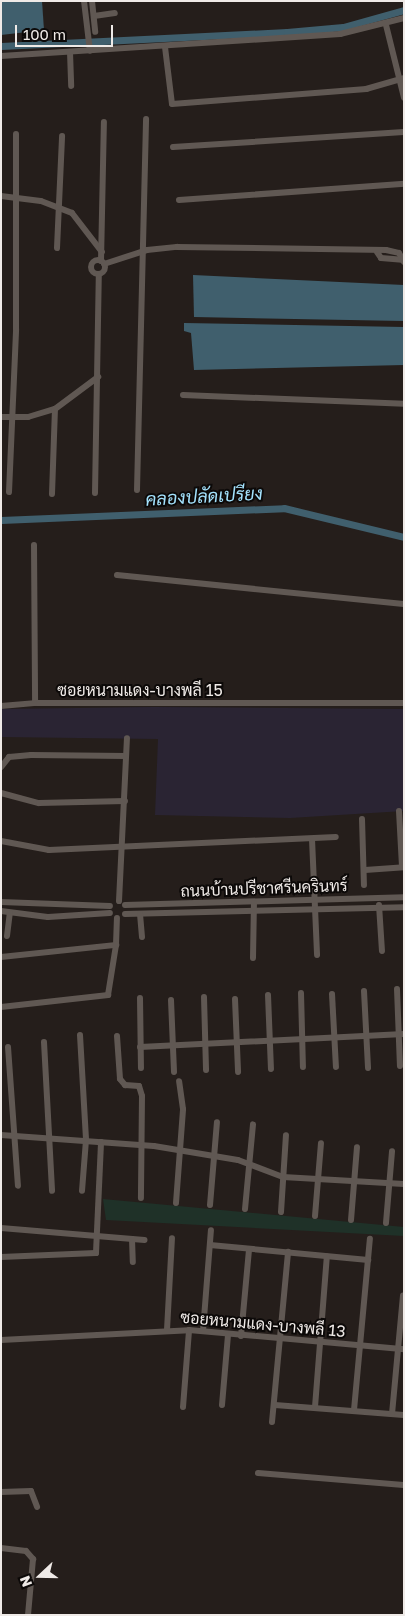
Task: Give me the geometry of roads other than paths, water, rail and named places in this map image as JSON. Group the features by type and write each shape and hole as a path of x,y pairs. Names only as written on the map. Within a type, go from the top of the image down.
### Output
{"street":[{"path":"84,1 90,51"},
{"path":"92,1 95,32"},
{"path":"94,16 115,13"},
{"path":"1,56 165,47 340,34 404,18"},
{"path":"386,24 404,98"},
{"path":"165,47 169,104 366,89 401,80"},
{"path":"70,52 71,86"},
{"path":"137,490 147,250 146,118"},
{"path":"95,493 99,274 103,259 104,122"},
{"path":"173,147 404,132"},
{"path":"9,492 17,197 16,134"},
{"path":"57,248 62,136"},
{"path":"179,200 404,184"},
{"path":"1,196 17,197 59,206 84,224 103,259"},
{"path":"99,274 91,265 103,259 147,250 177,247 377,252 381,258 403,261"},
{"path":"1,417 12,418 55,409 98,377"},
{"path":"184,395 404,404"},
{"path":"52,494 55,409"},
{"name":"ซอยหนามแดง-บางพลี 15","path":"34,545 34,703 404,703"},
{"path":"117,575 404,604"},
{"path":"1,706 34,703"},
{"path":"126,914 122,903 122,849 127,738"},
{"path":"1,767 9,757 32,755 126,756"},
{"path":"1,793 39,803 125,801"},
{"path":"365,870 403,867 399,811"},
{"path":"362,819 364,886"},
{"path":"1,841 49,850 122,849 336,837"},
{"path":"312,839 317,910 317,955"},
{"name":"ถนนบ้านปรีชาศรีนครินทร์","path":"110,906 122,903 254,903 404,897"},
{"path":"379,898 382,951"},
{"path":"1,902 110,906 110,914"},
{"path":"254,903 254,958"},
{"name":"ถนนบ้านปรีชาศรีนครินทร์","path":"117,918 126,914 404,907"},
{"path":"1,911 48,917 110,914 117,918 116,945 108,995 1,1007"},
{"path":"7,936 10,913"},
{"path":"140,914 142,937"},
{"path":"1,956 116,945"},
{"path":"397,989 401,1034 400,1066"},
{"path":"364,991 368,1068"},
{"path":"301,993 303,1068"},
{"path":"332,994 336,1067"},
{"path":"268,995 271,1069"},
{"path":"204,997 206,1070"},
{"path":"140,998 141,1068"},
{"path":"235,999 238,1072"},
{"path":"171,1000 174,1072"},
{"path":"140,1047 238,1044 302,1037 401,1034"},
{"path":"80,1035 86,1140 82,1191"},
{"path":"117,1036 120,1080 141,1090 144,1146 141,1198"},
{"path":"44,1042 52,1191"},
{"path":"8,1047 18,1186"},
{"path":"176,1203 183,1104 179,1082"},
{"path":"210,1205 217,1122"},
{"path":"245,1209 253,1124"},
{"path":"281,1212 286,1135"},
{"path":"1,1136 86,1140 144,1146 249,1164 283,1176 319,1181 404,1184"},
{"path":"1,1257 96,1253 101,1142"},
{"path":"315,1216 321,1143"},
{"path":"351,1220 357,1147"},
{"path":"386,1223 392,1151"},
{"path":"1,1228 145,1240"},
{"path":"203,1331 211,1230"},
{"path":"167,1330 172,1238"},
{"path":"132,1239 133,1262"},
{"path":"354,1410 370,1239"},
{"path":"210,1245 368,1260"},
{"path":"241,1336 249,1249"},
{"path":"272,1422 282,1339 288,1252"},
{"path":"315,1407 327,1256"},
{"path":"392,1414 401,1348 403,1296"},
{"path":"183,1407 189,1330"},
{"name":"ซอยหนามแดง-บางพลี 13","path":"1,1340 189,1330 241,1336 401,1348"},
{"path":"222,1405 228,1334"},
{"path":"275,1405 404,1415"},
{"path":"258,1473 404,1485"},
{"path":"1,1492 31,1491 37,1507"},
{"path":"1,1548 26,1551 33,1559 28,1615"}],"water":[{"path":"1,1 42,1 44,30 1,35"},
{"path":"193,275 404,285 404,321 194,317"},
{"path":"184,323 404,327 404,365 194,370 191,333 184,331"}],"waterway":[{"path":"1,46 287,32 343,27 404,10"},
{"name":"คลองปลัดเปรียง","path":"1,520 284,508 404,537"}]}
